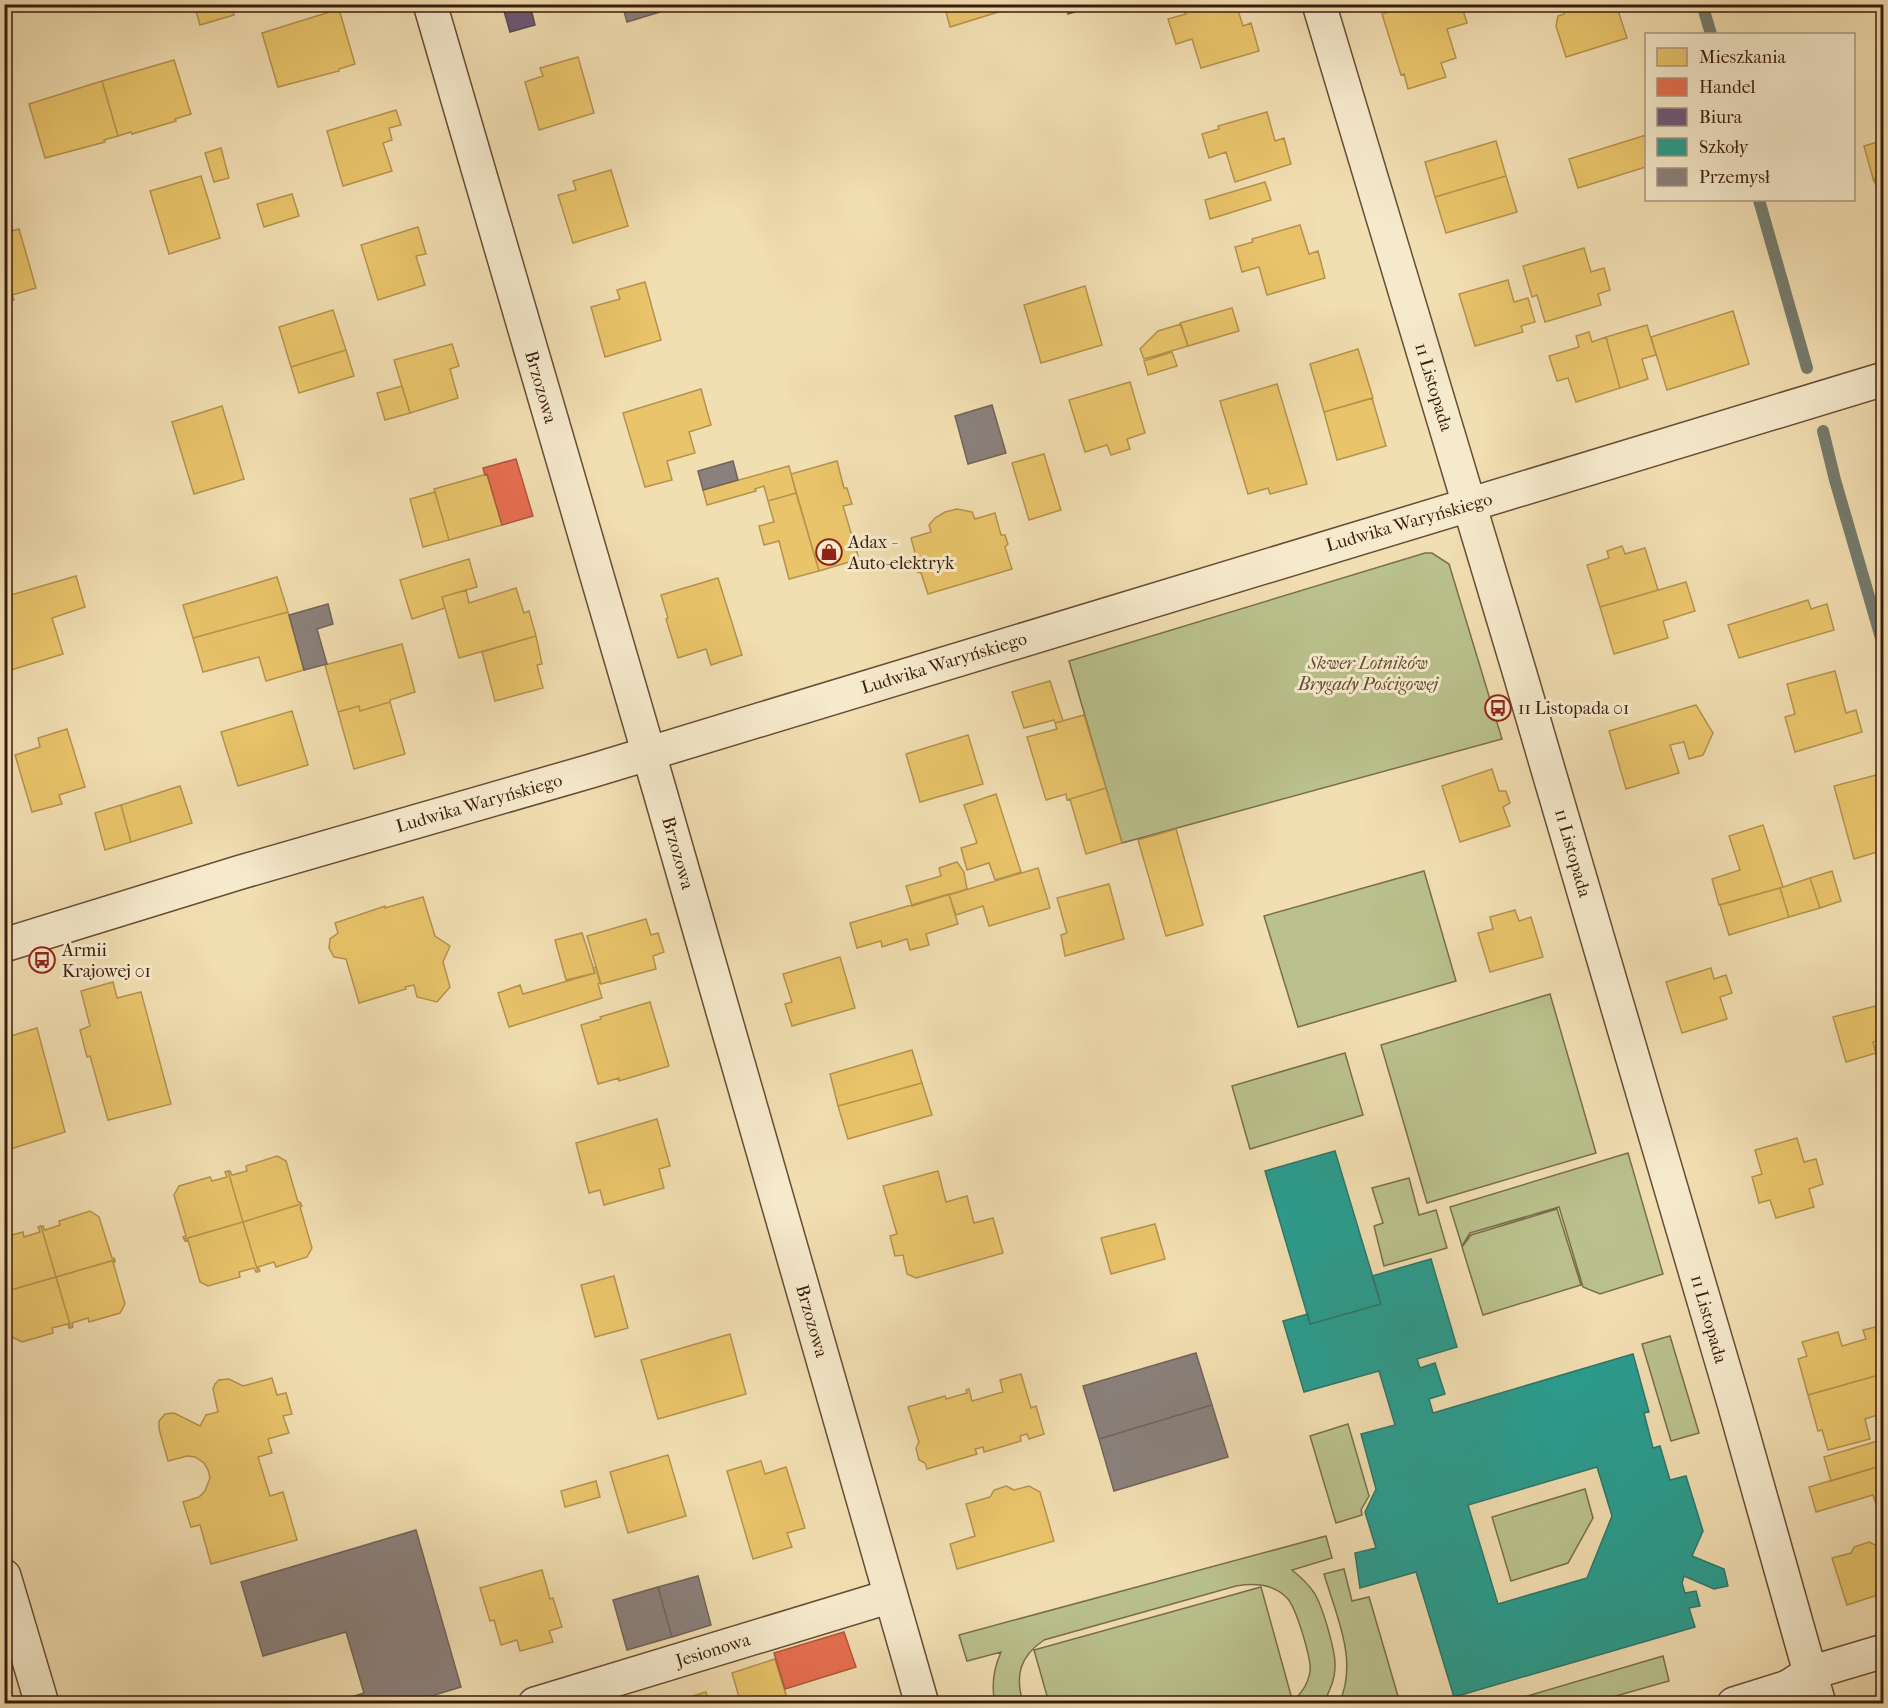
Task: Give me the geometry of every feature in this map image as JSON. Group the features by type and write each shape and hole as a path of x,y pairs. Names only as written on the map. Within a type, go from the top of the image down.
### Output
{"street":[{"name":"Brzozowa","path":"430,4 649,753 922,1704"},
{"name":"11 Listopada","path":"1319,4 1470,505 1734,1403 1815,1688"},
{"name":"Ludwika Waryńskiego","path":"4,945 649,753 1884,379"},
{"path":"4,1576 42,1704"},
{"name":"Jesionowa","path":"535,1704 891,1596"},
{"path":"1734,1704 1788,1687 1815,1688 1884,1651"}],"green space":[{"name":"Skwer Lotników Brygady Pościgowej","path":"1425,553 1432,553 1449,564 1502,739 1122,843 1069,661"},
{"path":"1424,871 1456,981 1298,1027 1264,916"},
{"path":"1550,994 1596,1153 1427,1203 1381,1045"},
{"path":"1345,1053 1363,1115 1250,1149 1232,1086"},
{"path":"1628,1153 1663,1274 1600,1294 1583,1287 1559,1207 1470,1233 1462,1246 1450,1207"},
{"path":"1409,1178 1419,1215 1436,1210 1447,1248 1384,1266 1374,1226 1383,1223 1372,1188"},
{"path":"1557,1209 1581,1285 1483,1315 1462,1247 1471,1235"},
{"path":"1670,1336 1699,1433 1671,1441 1642,1344"},
{"path":"1348,1424 1369,1496 1361,1510 1362,1515 1336,1523 1310,1436"},
{"path":"1585,1489 1593,1518 1568,1563 1511,1581 1492,1517"},
{"path":"1326,1536 1332,1558 1292,1570 1315,1594 1331,1641 1335,1672 1323,1703 1291,1703 1303,1689 1310,1672 1303,1634 1287,1598 1270,1587 1257,1585 1236,1586 1044,1640 1029,1653 1021,1668 1019,1684 1023,1703 995,1703 994,1677 1001,1652 967,1661 959,1635"},
{"path":"1344,1569 1352,1601 1369,1597 1400,1703 1339,1703 1345,1687 1346,1655 1344,1638 1324,1574"},
{"path":"1261,1587 1292,1699 1278,1704 1049,1703 1034,1650"},
{"path":"1663,1656 1669,1681 1591,1703 1504,1703"}],"building: Mieszkania":[{"path":"194,4 231,4 234,15 200,25"},
{"path":"944,4 1024,4 950,27"},
{"path":"1209,4 1236,4 1243,26 1251,23 1259,51 1201,68 1192,39 1176,44 1168,19"},
{"path":"1412,4 1461,4 1467,23 1447,29 1456,58 1441,63 1446,77 1408,89 1404,74 1401,75 1382,14"},
{"path":"1561,4 1616,4 1627,38 1566,57 1556,26 1558,16 1564,14"},
{"path":"339,9 355,64 339,69 339,71 278,87 262,33"},
{"path":"578,57 594,113 539,130 525,82 543,76 540,68"},
{"path":"174,60 191,114 175,119 176,121 118,136 102,81"},
{"path":"102,81 118,136 104,140 105,142 45,158 29,104"},
{"path":"396,110 401,125 389,128 392,140 383,143 392,171 343,186 327,131"},
{"path":"1267,112 1275,141 1284,138 1291,164 1235,182 1226,152 1209,158 1202,134 1219,129 1218,126"},
{"path":"1645,135 1645,167 1578,188 1569,159"},
{"path":"1884,140 1884,176 1874,179 1874,182 1864,146"},
{"path":"1496,141 1506,176 1435,197 1425,162"},
{"path":"221,148 229,178 214,182 205,153"},
{"path":"611,170 628,226 573,243 558,195 576,190 573,181"},
{"path":"201,176 220,238 169,254 150,191"},
{"path":"1506,176 1517,212 1446,233 1435,197"},
{"path":"1884,176 1884,210 1874,179"},
{"path":"1265,182 1271,200 1210,219 1205,200"},
{"path":"292,194 299,216 264,227 257,204"},
{"path":"1300,225 1309,254 1318,251 1325,278 1267,295 1259,267 1242,272 1235,247 1253,242 1252,239"},
{"path":"418,227 426,254 416,256 425,285 378,300 361,245"},
{"path":"19,229 36,288 12,295 14,300 4,303 4,233"},
{"path":"1584,248 1591,272 1604,268 1610,290 1598,294 1601,305 1545,322 1537,295 1532,297 1523,266"},
{"path":"1508,280 1514,302 1528,298 1535,322 1521,326 1523,332 1475,346 1459,294"},
{"path":"645,282 661,340 605,357 591,307 620,299 617,290"},
{"path":"1085,286 1102,345 1041,363 1024,305"},
{"path":"1232,308 1239,331 1188,346 1180,323"},
{"path":"333,310 346,350 291,367 279,327"},
{"path":"1733,311 1749,364 1667,390 1651,337"},
{"path":"1181,324 1188,346 1144,359 1140,349 1158,331"},
{"path":"1647,325 1656,355 1642,359 1648,379 1620,388 1606,337"},
{"path":"1589,332 1592,342 1606,337 1620,388 1576,402 1568,378 1557,381 1549,356 1579,347 1576,336"},
{"path":"452,344 459,366 450,369 458,398 410,413 394,360"},
{"path":"1358,349 1373,398 1324,412 1310,364"},
{"path":"346,350 354,376 299,393 291,367"},
{"path":"1172,352 1177,366 1148,375 1144,361"},
{"path":"1130,382 1145,433 1127,439 1130,449 1111,455 1107,445 1085,452 1069,400"},
{"path":"1277,384 1307,484 1270,494 1268,488 1248,494 1220,401"},
{"path":"402,386 410,413 385,420 377,393"},
{"path":"701,389 711,425 689,432 695,453 667,461 672,480 645,487 623,413"},
{"path":"1372,398 1386,446 1337,460 1324,412"},
{"path":"222,406 244,479 194,494 172,422"},
{"path":"1044,454 1061,510 1029,520 1012,463"},
{"path":"837,461 844,488 847,488 852,504 843,506 859,559 819,571 791,474"},
{"path":"789,466 796,493 768,501 764,486 755,489 756,491 707,505 703,490"},
{"path":"487,474 502,525 449,540 434,489"},
{"path":"435,492 449,540 423,547 410,499"},
{"path":"796,493 819,571 789,579 779,541 764,545 759,526 774,522 768,501"},
{"path":"957,509 972,512 975,519 995,513 1001,535 1005,535 1008,544 1005,547 1012,569 928,594 921,573 917,572 915,563 917,560 911,538 931,532 929,525 935,518"},
{"path":"1622,546 1625,554 1645,548 1658,590 1600,607 1587,565 1609,558 1607,551"},
{"path":"469,559 477,587 442,597 445,608 412,619 400,580"},
{"path":"76,576 85,607 52,618 63,654 11,670 4,649 4,597"},
{"path":"277,577 288,612 193,638 183,605"},
{"path":"718,578 742,655 711,665 706,649 678,658 661,595"},
{"path":"1686,582 1695,611 1663,621 1668,638 1614,654 1600,607"},
{"path":"516,588 524,613 529,611 536,636 459,658 442,597 466,590 469,603"},
{"path":"1808,600 1811,609 1827,604 1834,630 1739,658 1728,625"},
{"path":"288,612 304,670 266,681 259,657 203,672 193,638"},
{"path":"536,636 542,664 537,665 543,688 495,701 482,652"},
{"path":"402,644 415,692 360,711 359,706 338,712 325,665"},
{"path":"1835,671 1846,713 1856,710 1862,732 1795,752 1785,717 1795,714 1787,684"},
{"path":"1050,681 1063,721 1055,723 1054,720 1024,728 1012,692"},
{"path":"390,702 405,754 354,769 338,712 359,706 360,711"},
{"path":"1696,705 1713,733 1703,755 1689,759 1684,742 1670,745 1679,773 1626,789 1609,731"},
{"path":"292,711 308,765 238,786 221,732"},
{"path":"1084,715 1106,788 1067,800 1066,794 1046,800 1027,737 1057,729 1055,723"},
{"path":"67,729 85,787 59,795 62,804 32,812 15,755 40,747 38,738"},
{"path":"968,735 983,784 920,802 906,754"},
{"path":"1492,769 1499,791 1506,791 1510,803 1503,807 1510,826 1460,842 1442,786"},
{"path":"1884,773 1884,850 1854,859 1834,786"},
{"path":"180,786 192,823 131,842 121,805"},
{"path":"1106,788 1122,843 1086,854 1070,799"},
{"path":"996,794 1021,872 995,880 989,863 967,870 961,848 977,843 964,805"},
{"path":"121,805 131,842 105,850 95,813"},
{"path":"1763,825 1783,887 1719,905 1712,879 1740,870 1729,836"},
{"path":"1176,829 1203,925 1166,936 1138,840"},
{"path":"957,862 964,872 967,889 912,906 906,886 941,876 939,868"},
{"path":"1038,868 1050,908 989,926 983,906 956,915 949,895"},
{"path":"1832,871 1841,901 1820,908 1810,878"},
{"path":"1810,878 1820,908 1789,917 1780,888"},
{"path":"1109,884 1124,939 1065,956 1061,935 1067,933 1057,898"},
{"path":"1780,888 1789,917 1729,935 1720,905"},
{"path":"949,894 958,924 926,934 929,945 910,950 907,939 882,947 881,941 857,948 850,923"},
{"path":"423,897 435,936 450,946 443,962 450,987 437,1002 417,997 414,985 359,1003 346,959 334,957 329,948 330,939 338,933 335,923 385,906 385,908"},
{"path":"1515,910 1519,921 1531,917 1543,957 1490,972 1478,933 1493,929 1490,917"},
{"path":"646,919 651,935 658,933 664,952 653,956 656,969 601,984 587,936"},
{"path":"582,933 595,973 566,980 555,940"},
{"path":"840,957 855,1008 792,1026 785,1004 792,1002 783,974"},
{"path":"596,967 602,998 509,1027 498,993 520,985 523,994 595,973 593,968"},
{"path":"1711,968 1714,979 1726,975 1732,993 1720,997 1727,1019 1682,1033 1666,982"},
{"path":"113,982 117,998 141,992 171,1104 108,1120 90,1056 87,1057 80,1030 90,1026 81,991"},
{"path":"650,1002 669,1066 619,1081 619,1078 598,1084 581,1025"},
{"path":"1883,1004 1884,1039 1873,1042 1876,1053 1846,1062 1833,1017"},
{"path":"37,1028 65,1132 7,1150 4,1143 4,1120 7,1119 4,1112 4,1038"},
{"path":"912,1050 922,1083 838,1106 830,1074"},
{"path":"922,1083 932,1115 848,1139 838,1106"},
{"path":"657,1119 670,1166 659,1169 664,1188 604,1205 600,1190 589,1193 576,1143"},
{"path":"1797,1138 1804,1162 1816,1159 1823,1184 1809,1189 1814,1207 1776,1218 1770,1200 1759,1203 1752,1177 1762,1174 1755,1150"},
{"path":"277,1156 286,1161 298,1202 301,1204 243,1222 228,1171 232,1175 247,1171 246,1166"},
{"path":"228,1171 243,1222 184,1239 183,1237 186,1236 174,1195 179,1186 210,1177 212,1181 227,1177 225,1172"},
{"path":"938,1171 946,1202 967,1196 974,1223 993,1218 1003,1253 916,1278 907,1274 903,1255 895,1256 890,1236 897,1234 883,1186"},
{"path":"301,1204 312,1248 307,1257 276,1267 274,1262 258,1267 260,1271 258,1272 243,1222"},
{"path":"90,1211 99,1217 114,1260 56,1277 41,1226 45,1230 60,1225 59,1221"},
{"path":"243,1222 258,1272 254,1268 239,1272 240,1277 208,1286 200,1282 188,1240 184,1239"},
{"path":"1155,1224 1165,1259 1111,1274 1101,1238"},
{"path":"41,1226 56,1277 4,1292 4,1237 23,1232 24,1237 40,1232 38,1227"},
{"path":"115,1260 113,1262 125,1304 120,1313 89,1322 88,1318 72,1323 71,1328 56,1277"},
{"path":"614,1276 628,1328 595,1337 581,1285"},
{"path":"56,1277 71,1328 68,1324 52,1328 53,1333 22,1342 12,1337 4,1311 4,1292"},
{"path":"1884,1325 1884,1362 1876,1364 1879,1375 1808,1395 1798,1359 1807,1356 1802,1342 1838,1332 1842,1346 1866,1339 1863,1330"},
{"path":"730,1334 746,1394 658,1419 641,1360"},
{"path":"1021,1374 1031,1408 1036,1406 1044,1434 1029,1439 1027,1434 1020,1436 1021,1441 984,1452 983,1447 975,1449 977,1454 927,1469 925,1463 919,1460 916,1448 919,1442 908,1407 945,1396 946,1399 967,1393 966,1390 969,1389 972,1401 1003,1392 1000,1380"},
{"path":"1879,1375 1884,1390 1884,1413 1865,1419 1870,1439 1828,1450 1822,1430 1818,1431 1808,1395"},
{"path":"272,1378 277,1395 286,1393 292,1414 283,1416 289,1433 268,1439 272,1453 258,1457 270,1496 283,1492 297,1540 211,1564 200,1525 191,1527 183,1502 199,1497 205,1491 210,1478 208,1470 204,1463 195,1457 187,1456 168,1461 159,1421 165,1414 174,1413 200,1426 206,1415 218,1412 213,1389 219,1380 229,1379 243,1386"},
{"path":"1884,1439 1884,1465 1831,1481 1824,1457"},
{"path":"668,1455 686,1516 628,1533 610,1472"},
{"path":"761,1461 765,1474 786,1467 805,1528 787,1533 792,1547 753,1559 727,1471"},
{"path":"1884,1465 1884,1508 1878,1510 1873,1495 1816,1512 1809,1487"},
{"path":"596,1481 600,1497 565,1507 561,1491"},
{"path":"1006,1486 1014,1490 1029,1486 1040,1492 1054,1541 957,1569 950,1544 975,1536 966,1504 990,1497 994,1490"},
{"path":"1869,1542 1875,1545 1884,1543 1884,1593 1847,1605 1832,1558 1851,1553 1854,1547"},
{"path":"542,1570 550,1599 553,1598 562,1627 549,1631 553,1642 520,1651 517,1640 501,1645 494,1620 490,1621 480,1588"},
{"path":"775,1659 787,1698 776,1701 777,1704 741,1704 732,1673"},
{"path":"706,1692 709,1704 667,1704"}],"building: Handel":[{"path":"516,459 533,516 502,525 487,474 485,475 483,468"},
{"path":"844,1632 856,1667 785,1689 774,1653"}],"building: Biura":[{"path":"502,4 546,4 531,9 535,25 510,32"}],"building: Szkoły":[{"path":"1335,1151 1381,1304 1310,1324 1265,1171"},
{"path":"1431,1259 1457,1347 1417,1359 1420,1368 1435,1363 1445,1394 1429,1399 1433,1413 1633,1354 1649,1412 1644,1413 1653,1448 1660,1446 1670,1480 1686,1476 1703,1531 1692,1556 1724,1569 1728,1586 1714,1589 1684,1576 1682,1583 1685,1593 1696,1591 1700,1606 1689,1608 1695,1627 1454,1697 1416,1572 1360,1588 1355,1553 1376,1548 1365,1512 1376,1489 1361,1434 1395,1425 1379,1371 1304,1392 1283,1321 1308,1314 1310,1324 1381,1304 1372,1276","holes":["1597,1467 1612,1516 1587,1578 1498,1604 1468,1505"]}],"building: Przemysł":[{"path":"622,4 686,4 627,22"},
{"path":"1065,4 1100,4 1068,14"},
{"path":"992,405 1006,453 968,464 955,416"},
{"path":"733,461 738,480 703,490 698,471"},
{"path":"328,604 333,624 317,629 327,664 304,670 289,615"},
{"path":"1196,1353 1212,1405 1099,1439 1083,1386"},
{"path":"1212,1405 1228,1457 1114,1491 1099,1439"},
{"path":"416,1530 461,1687 405,1704 338,1704 338,1701 364,1693 346,1632 263,1656 241,1582"},
{"path":"698,1576 711,1625 672,1637 658,1587"},
{"path":"658,1587 672,1637 627,1650 613,1600"}],"waterway":[{"path":"1702,4 1711,33"},
{"path":"1759,201 1807,368"},
{"path":"1823,431 1884,648"}],"place":[{"name":"Adax - Auto-elektryk","path":"829,552"},
{"name":"11 Listopada 01","path":"1498,708"},
{"name":"Armii Krajowej 01","path":"42,960"}]}
